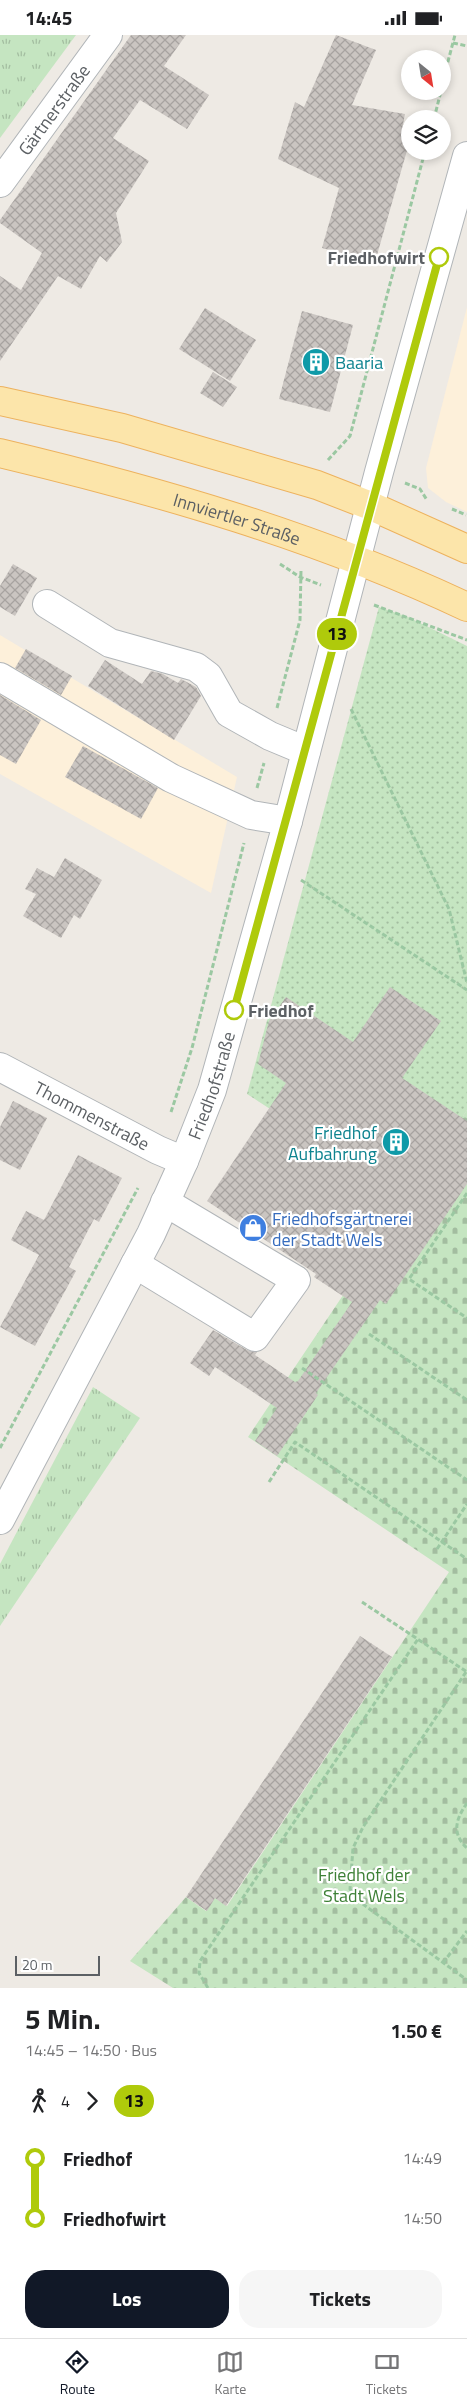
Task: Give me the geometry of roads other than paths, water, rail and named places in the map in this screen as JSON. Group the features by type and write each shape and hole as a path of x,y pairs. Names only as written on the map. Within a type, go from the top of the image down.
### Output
{"main road":[{"path":"0,401 122,428 317,485 371,506 467,549"},
{"name":"Innviertler Straße","path":"0,453 108,479 307,540 421,585 467,607"}],"street":[{"name":"Gärtnerstraße","path":"0,183 108,35"},
{"name":"Friedhofstraße","path":"0,1520 166,1202 212,1090 288,821 355,560 467,156"},
{"path":"47,604 110,643 196,667 208,675 228,713 270,736 306,751"},
{"path":"0,677 171,778 251,815 288,821"},
{"name":"Thommenstraße","path":"0,1067 158,1150 184,1161"},
{"path":"135,1264 254,1337 296,1280 166,1202"}],"place":[{"name":"Friedhofwirt","path":"439,257"},
{"name":"Baaria","path":"316,362"},
{"name":"Friedhof","path":"234,1010"},
{"name":"Friedhof Aufbahrung","path":"396,1142"},
{"name":"Friedhofsgärtnerei der Stadt Wels","path":"253,1228"}],"park label":[{"name":"Friedhof der Stadt Wels","path":"364,1884"}]}
